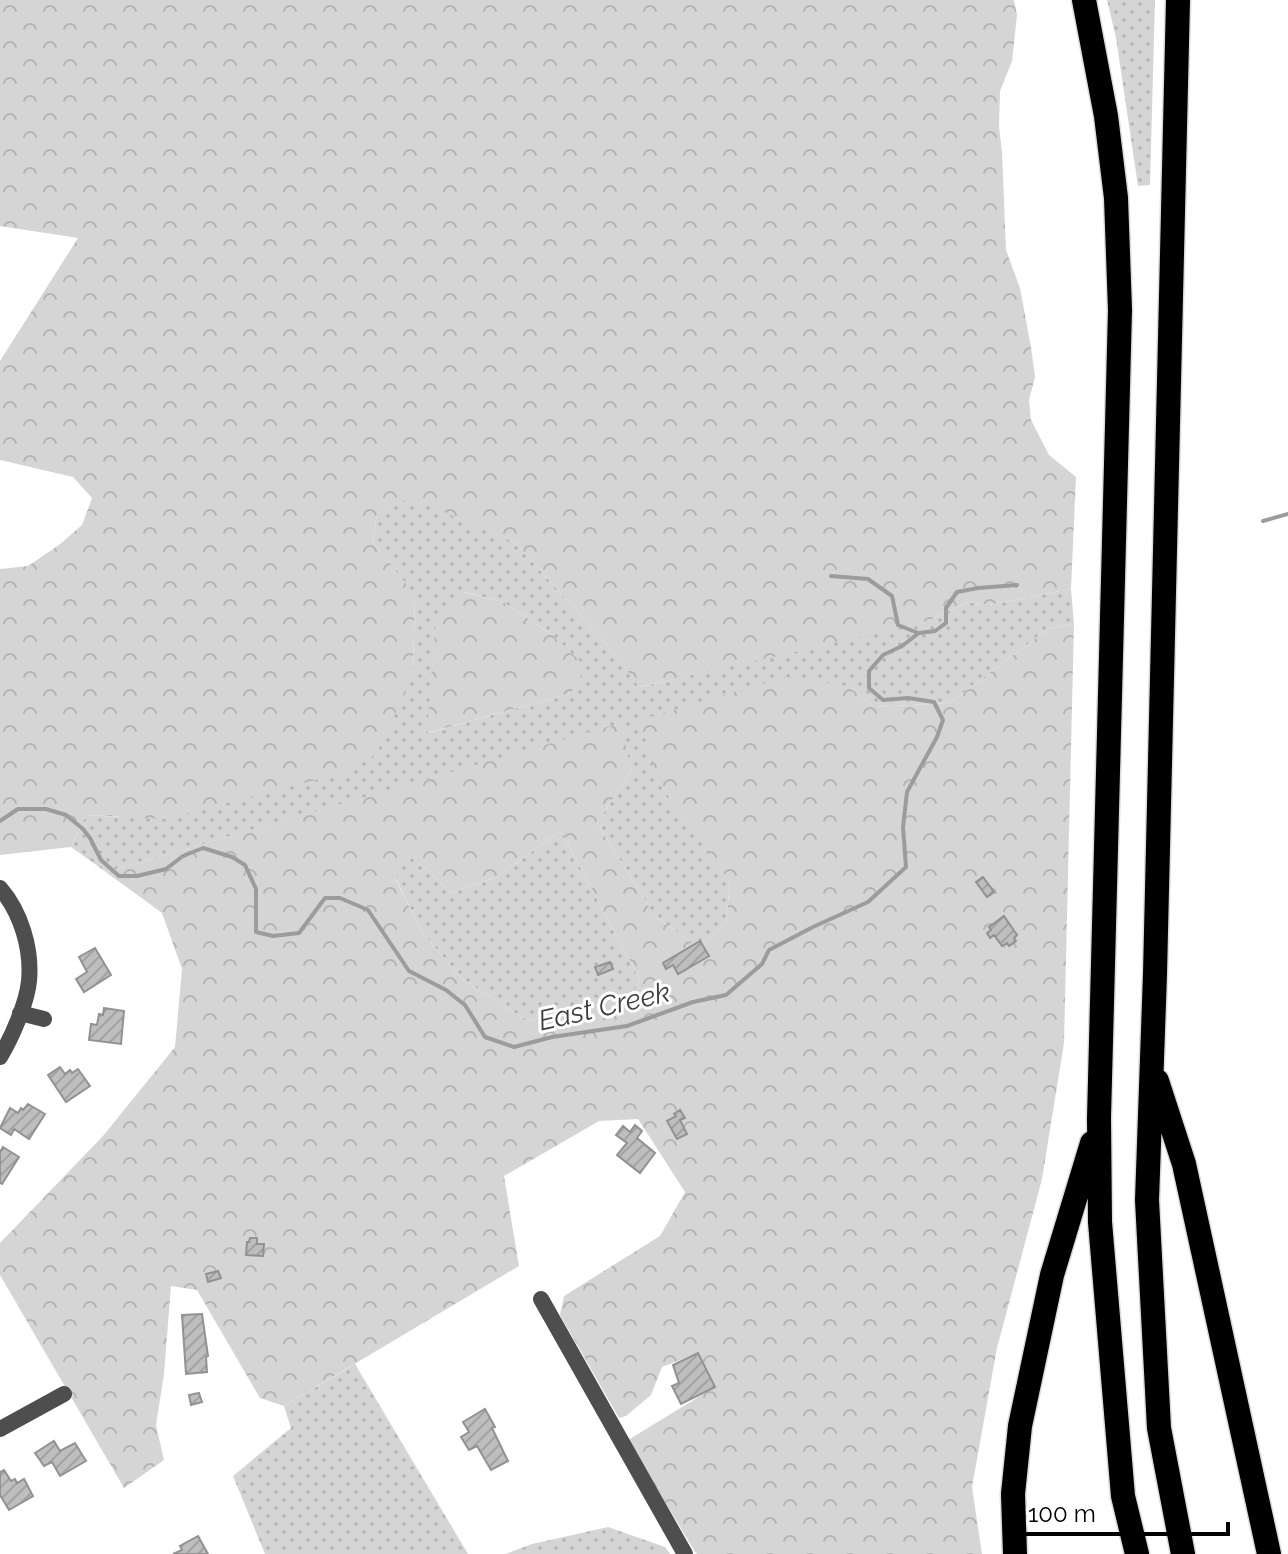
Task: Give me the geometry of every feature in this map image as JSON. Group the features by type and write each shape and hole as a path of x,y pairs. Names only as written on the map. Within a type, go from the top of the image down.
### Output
{"highway":[{"path":"1084,0 1106,116 1116,198 1120,310 1099,1118 1100,1222 1121,1481 1137,1554"},
{"path":"1178,0 1147,1200 1159,1428 1183,1554"},
{"path":"1152,1063 1184,1164 1269,1554"},
{"path":"1015,1554 1013,1494 1020,1426 1052,1275 1099,1118"}],"street":[{"path":"0,888 20,920 28,950 29,983 12,1037 0,1057"},
{"path":"20,1013 44,1019"},
{"path":"541,1299 685,1554"},
{"path":"0,1429 64,1394"}],"green space":[{"path":"0,0 1014,0 1017,15 1012,61 1000,91 1006,250 1020,288 1031,347 1035,377 1029,400 1031,420 1049,455 1076,477 1071,589 988,605 968,602 932,619 875,634 639,687 615,654 516,543 411,498 377,513 373,542 415,595 413,676 377,753 351,771 165,819 86,815 71,847 0,855 0,569 28,566 59,545 82,525 92,498 73,477 0,460 0,361 78,238 0,226"},
{"path":"1107,0 1155,0 1150,185 1138,186 1116,38"},
{"path":"411,497 516,543 615,654 640,687 932,619 968,602 988,605 1071,589 1074,623 1048,629 949,703 874,707 848,686 657,780 730,881 726,923 700,949 654,915 597,823 631,771 620,724 106,872 71,847 86,815 118,817 413,676 415,596 373,542 377,513","holes":["463,592 503,602 554,636 571,693 428,733 435,629"]},
{"path":"462,592 503,602 554,636 586,667 571,693 427,733 435,628"},
{"path":"1074,623 1064,1043 1042,1179 997,1348 972,1487 982,1554 695,1552 628,1440 710,1390 693,1355 662,1367 651,1395 626,1416 619,1418 560,1315 564,1296 660,1236 685,1192 638,1119 599,1121 504,1176 519,1266 284,1406 260,1398 197,1290 171,1286 164,1374 156,1425 164,1460 124,1488 0,1275 0,1243 103,1136 175,1047 182,969 162,913 106,872 621,723 631,771 597,823 654,915 700,949 726,923 730,882 657,780 640,720 786,677 848,686 874,707 949,703 1048,629","holes":["561,831 640,980 632,995 565,1015 527,1021 461,978 422,932 396,880 405,853 451,893 496,877"]},
{"path":"561,831 640,980 632,995 565,1015 527,1021 461,978 422,932 396,879 404,852 451,893 496,877"},
{"path":"355,1364 468,1554 265,1554 233,1476 291,1428 284,1406"},
{"path":"608,1527 665,1547 670,1554 505,1554 532,1544"}],"building":[{"path":"983,877 994,892 987,897 976,882"},
{"path":"1004,916 1017,935 1014,938 1016,941 1009,946 1007,943 1002,946 994,935 990,938 987,933 991,930 989,927"},
{"path":"700,941 709,956 678,974 673,965 666,969 663,963"},
{"path":"95,948 111,975 84,992 76,979 87,972 79,957"},
{"path":"610,962 613,969 598,975 595,967"},
{"path":"104,1008 124,1011 121,1044 89,1040 91,1024 97,1025"},
{"path":"60,1067 65,1074 78,1069 90,1086 66,1102 48,1075"},
{"path":"28,1104 45,1114 29,1139 14,1129 11,1135 0,1128 10,1108 18,1113"},
{"path":"680,1110 685,1118 680,1120 687,1134 677,1139 667,1121"},
{"path":"635,1125 642,1131 637,1138 655,1153 640,1173 617,1155 627,1143 616,1135 623,1126 630,1132"},
{"path":"3,1147 19,1157 2,1184 0,1152"},
{"path":"250,1238 257,1238 257,1244 264,1244 263,1256 246,1255"},
{"path":"218,1271 221,1278 208,1282 206,1274"},
{"path":"202,1314 207,1372 186,1374 182,1315"},
{"path":"698,1353 715,1387 681,1404 672,1386 679,1383 673,1365"},
{"path":"199,1393 202,1402 191,1405 189,1395"},
{"path":"485,1409 508,1461 491,1470 477,1446 469,1450 461,1437 469,1432 463,1422"},
{"path":"54,1441 60,1451 75,1443 86,1461 60,1476 52,1462 44,1466 35,1453"},
{"path":"4,1470 11,1481 15,1479 17,1483 24,1479 33,1496 9,1510 0,1495 0,1472"},
{"path":"198,1536 208,1554 173,1554 182,1550 180,1546"}],"waterway":[{"name":"East Creek","path":"1263,521 1288,514"},
{"path":"831,576 868,579 892,596 898,625 918,633"},
{"name":"East Creek","path":"0,821 18,809 46,809 66,815 83,829 101,860 119,876 137,876 166,869 183,856 203,848 232,857 245,865 256,889 256,932 273,936 299,933 325,898 340,898 368,910 409,971 446,990 465,1005 485,1037 514,1047 552,1037 627,1026 693,1002 726,995 762,964 769,950 868,902 906,867 903,827 907,792 943,720 934,702 908,698 883,700 869,688 869,671 883,655 919,633 935,631 946,623 946,608 957,592 1017,585"}]}
